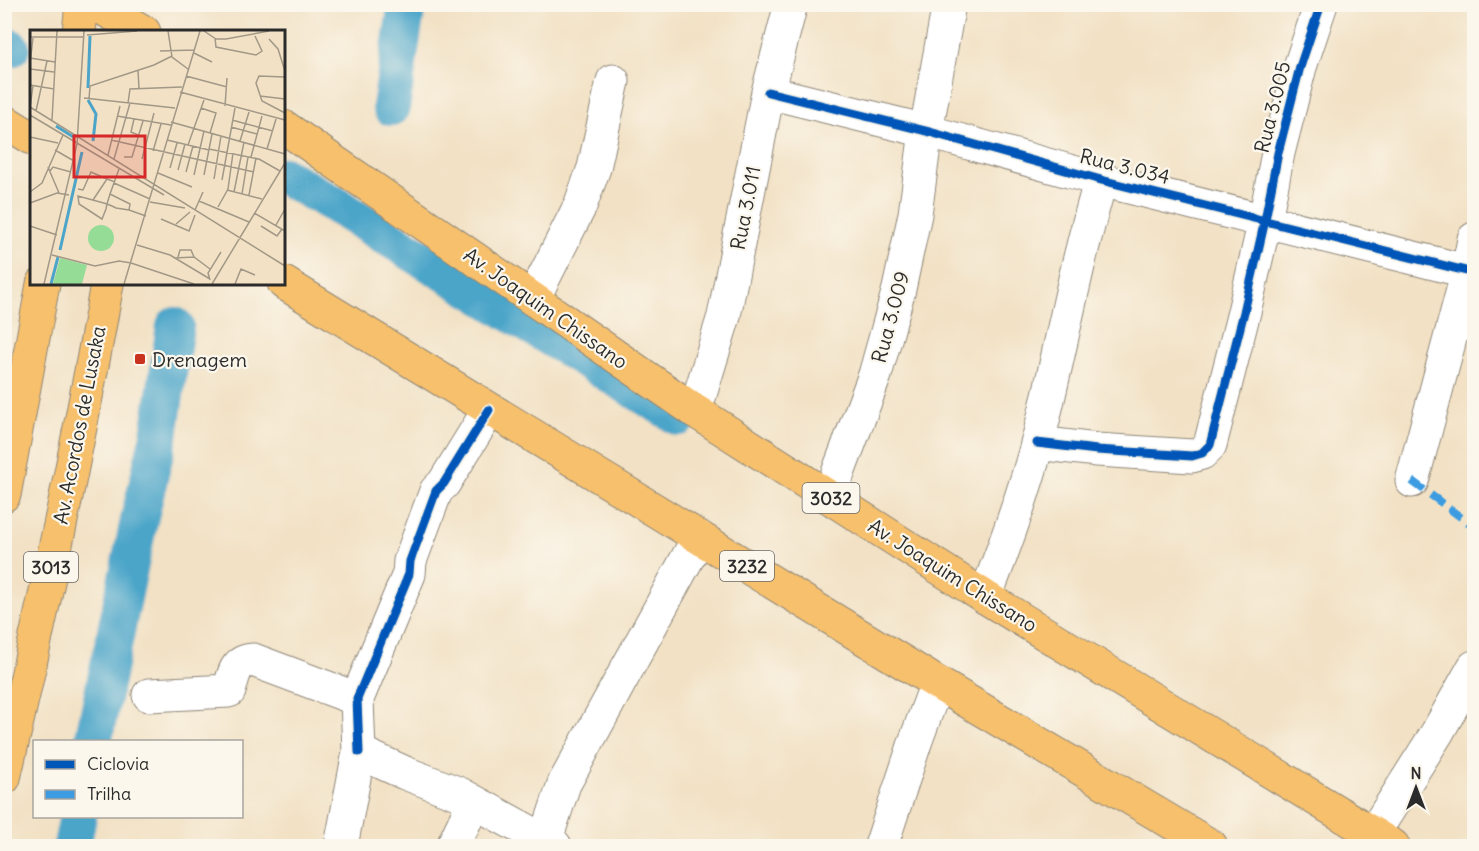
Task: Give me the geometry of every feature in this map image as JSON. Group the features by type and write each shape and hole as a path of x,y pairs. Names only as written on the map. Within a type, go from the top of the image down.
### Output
{"main road":[{"path":"79,30 82,4"},
{"path":"95,4 142,30"},
{"path":"146,30 150,4"},
{"path":"4,121 30,137"},
{"name":"Av. Joaquim Chissano","path":"285,128 695,411 985,597 1383,840"},
{"name":"3232","path":"285,284 489,410 1211,846"},
{"path":"4,495 43,285"},
{"name":"Av. Acordos de Lusaka","path":"4,778 37,637 107,285"}],"street":[{"name":"Rua 3.011","path":"695,411 724,316 768,92 791,4"},
{"name":"Rua 3.009","path":"829,497 875,375 899,289 915,214 926,131 949,4"},
{"name":"Rua 3.005","path":"1037,443 1097,450 1192,456 1202,453 1210,445 1265,220 1278,153 1300,67 1321,4"},
{"path":"533,299 580,206 594,168 613,81"},
{"name":"Rua 3.034","path":"768,92 926,131 1101,180 1471,272"},
{"path":"985,597 1008,536 1037,443 1088,224 1101,180"},
{"path":"1412,481 1471,272 1474,239"},
{"path":"341,846 359,752 357,699 409,574 410,561 436,491 444,483 489,410"},
{"path":"359,752 460,794 550,844 564,784 699,537"},
{"path":"149,695 229,691 237,667 244,660 253,660 357,699"},
{"path":"1383,840 1437,733 1474,668"},
{"path":"881,846 937,682"},
{"path":"453,846 474,801"}],"waterway":[{"path":"391,107 407,4"},
{"path":"4,44 11,48"},
{"path":"285,177 332,203 679,417"},
{"path":"93,740 159,436 175,326"},
{"path":"72,846 78,818"}],"marked path":[{"path":"1412,481 1474,527"}],"cycle path":[{"path":"1037,443 1097,450 1192,456 1202,453 1210,445 1244,312 1278,153 1300,67 1321,4"},
{"path":"768,92 926,131 1101,180 1474,273"},
{"path":"359,752 357,699 409,574 410,561 436,491 444,483 489,410"}],"place":[{"name":"Drenagem","path":"140,359"}]}
